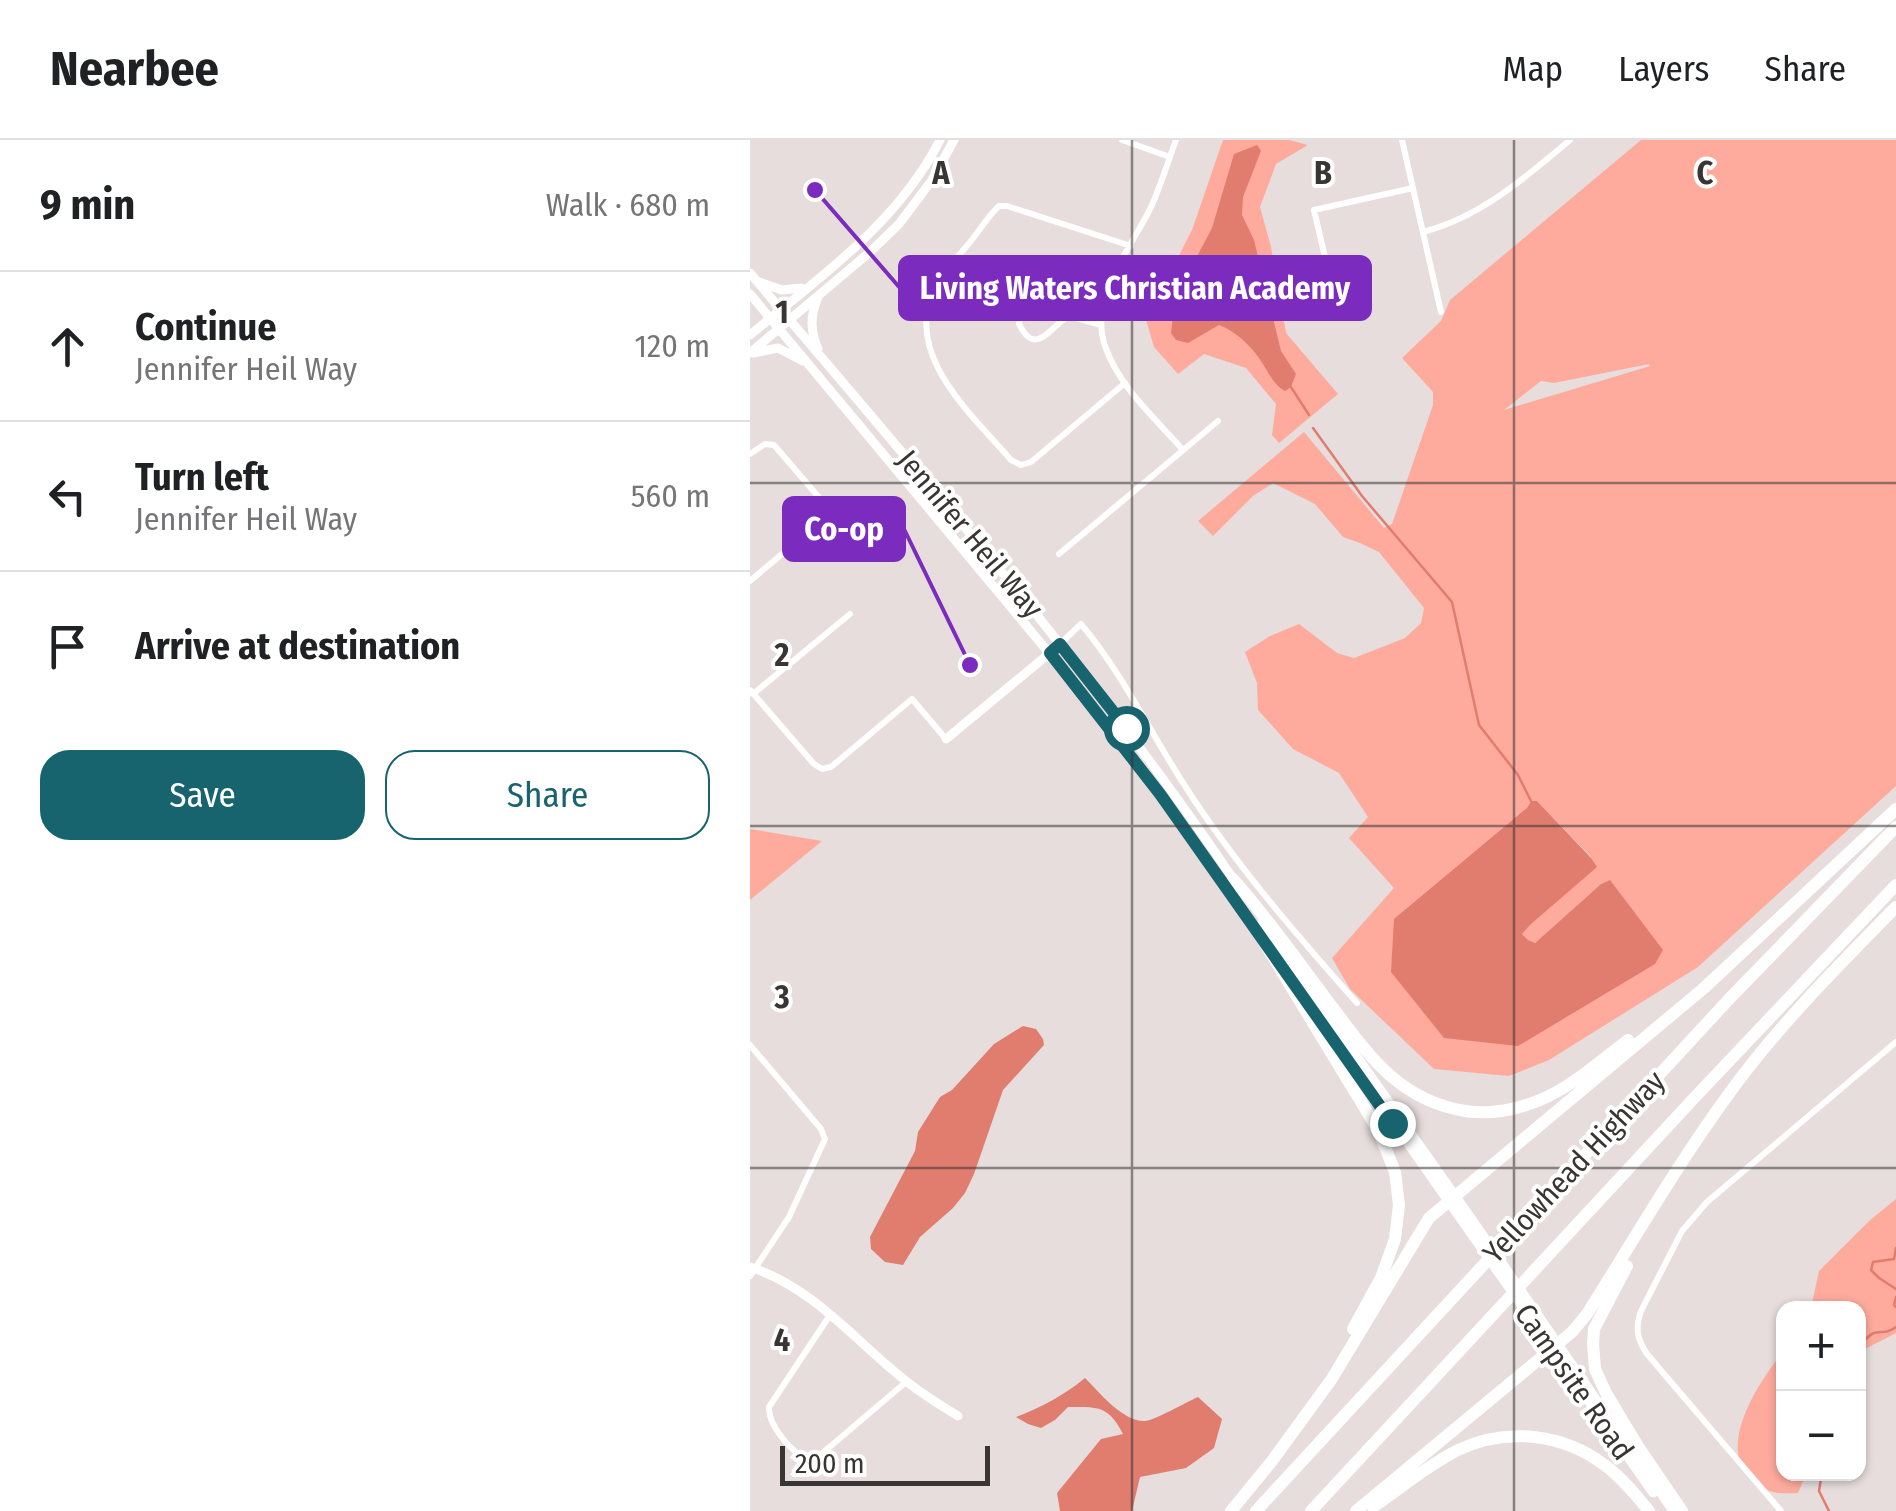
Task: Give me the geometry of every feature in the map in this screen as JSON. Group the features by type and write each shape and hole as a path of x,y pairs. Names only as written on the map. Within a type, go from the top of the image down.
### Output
{"highway":[{"path":"1232,1511 1302,1421 1429,1218 1753,944 1896,809"},
{"name":"Yellowhead Highway","path":"1256,1511 1731,997 1896,827"},
{"path":"1233,879 1376,1063 1410,1092 1450,1108 1502,1112 1543,1099 1681,1007"},
{"name":"Yellowhead Highway","path":"1311,1511 1896,885"},
{"path":"1356,1511 1555,1348 1587,1314 1720,1106 1821,984 1896,907"},
{"path":"1264,942 1378,1130 1395,1172 1399,1205 1395,1240 1380,1278 1302,1421"},
{"path":"1673,1178 1598,1320 1592,1344 1603,1386 1682,1511"},
{"path":"1367,1511 1458,1450 1510,1436 1546,1439 1578,1449 1607,1466 1649,1511"}],"main road":[{"path":"750,335 889,215 921,174 940,140"},
{"path":"750,353 899,224 932,180 954,140"},
{"path":"753,277 782,290 809,286"},
{"name":"Jennifer Heil Way","path":"753,277 1060,644 1146,756 1451,1198"},
{"name":"Jennifer Heil Way","path":"750,294 1050,653 1160,794 1451,1198 1476,1225 1530,1312"},
{"path":"820,294 811,321 820,356"},
{"path":"750,353 778,348 811,366"},
{"path":"946,739 1060,644"},
{"name":"Campsite Road","path":"1451,1198 1472,1237 1530,1312 1642,1480 1670,1511"},
{"path":"752,1270 782,1280 830,1315 906,1382 958,1416"}],"street":[{"path":"1122,140 1170,157"},
{"path":"1176,140 1153,202 1106,292 1101,325 1105,346 1125,383 1183,450"},
{"path":"1402,140 1441,312"},
{"path":"1423,232 1451,222 1512,188 1570,140"},
{"path":"1338,314 1314,210 1413,188"},
{"path":"1125,383 1031,462 1021,465 1011,460 942,377 930,352 926,328 937,283 999,206 1130,246"},
{"path":"1069,316 1057,322 1051,332 1035,339 1024,335 1019,324 1022,312 1032,306 1043,307 1101,325"},
{"path":"1059,554 1218,421"},
{"path":"750,454 764,444 778,448 823,502 826,513 750,580"},
{"path":"850,614 752,692 822,770 912,699 946,739"},
{"name":"Jennifer Heil Way","path":"1060,644 1081,624 1115,667 1185,785 1228,848 1357,1003"},
{"path":"1781,1511 1647,1354 1637,1334 1637,1322 1682,1232 1707,1202 1896,1042"},
{"path":"750,1045 825,1134 789,1217 752,1270"},
{"path":"830,1315 768,1412 772,1424 798,1454 809,1460 819,1456 906,1382"}],"shaded area":[{"path":"1223,140 1289,140 1308,145 1276,164 1260,207 1286,333 1338,394 1279,443 1272,435 1276,404 1246,368 1204,354 1178,374 1154,347 1146,320 1192,230"},
{"path":"1641,140 1896,140 1896,786 1698,967 1549,1060 1509,1076 1434,1069 1350,989 1332,958 1394,888 1349,838 1368,817 1339,773 1293,749 1258,710 1257,683 1245,652 1299,624 1337,653 1354,658 1405,638 1421,623 1424,608 1379,552 1343,537 1315,504 1273,483 1253,496 1213,536 1198,521 1304,432 1384,528 1392,524 1433,405 1433,392 1402,358 1441,321 1450,300","holes":["1650,366 1504,410 1541,381 1554,383","1531,801 1537,801 1591,857 1522,934 1535,943 1610,880 1444,1038"]},
{"path":"1257,145 1261,151 1243,197 1242,215 1254,240 1281,351 1296,374 1285,391 1251,348 1225,328 1219,325 1188,343 1176,340 1171,333 1175,298 1212,228 1234,154"},
{"path":"1531,801 1537,801 1597,867 1522,934 1535,943 1610,880 1663,950 1655,964 1518,1046 1444,1038 1391,972 1394,919"},
{"path":"750,829 822,841 750,900"},
{"path":"1023,1026 1036,1029 1044,1045 1003,1090 965,1193 920,1237 903,1265 885,1262 871,1249 870,1237 915,1151 918,1132 940,1097 952,1090 994,1044"},
{"path":"1896,1199 1896,1333 1866,1348 1866,1301 1813,1301 1819,1271"},
{"path":"1776,1362 1776,1481 1803,1481 1798,1493 1766,1489 1747,1475 1740,1461 1740,1428"},
{"path":"1085,1378 1112,1405 1137,1420 1155,1418 1198,1397 1222,1419 1214,1448 1186,1468 1140,1477 1132,1511 1060,1511 1057,1493 1101,1439 1123,1434 1107,1413 1095,1408 1068,1407 1041,1428 1016,1417"}],"waterway":[{"path":"1291,387 1309,415"},
{"path":"1313,428 1362,496 1452,602 1479,725 1518,775 1531,801"},
{"path":"1896,1248 1894,1259 1873,1262 1871,1270 1896,1289"},
{"path":"1896,1297 1896,1307"},
{"path":"1866,1339 1896,1327"},
{"path":"1821,1481 1819,1491 1829,1511"}],"place":[{"name":"Living Waters Christian Academy","path":"815,190"},
{"name":"Co-op","path":"970,665"}],"route":[{"path":"1126,728 1060,644 1050,653 1160,794 1392,1123"}]}
